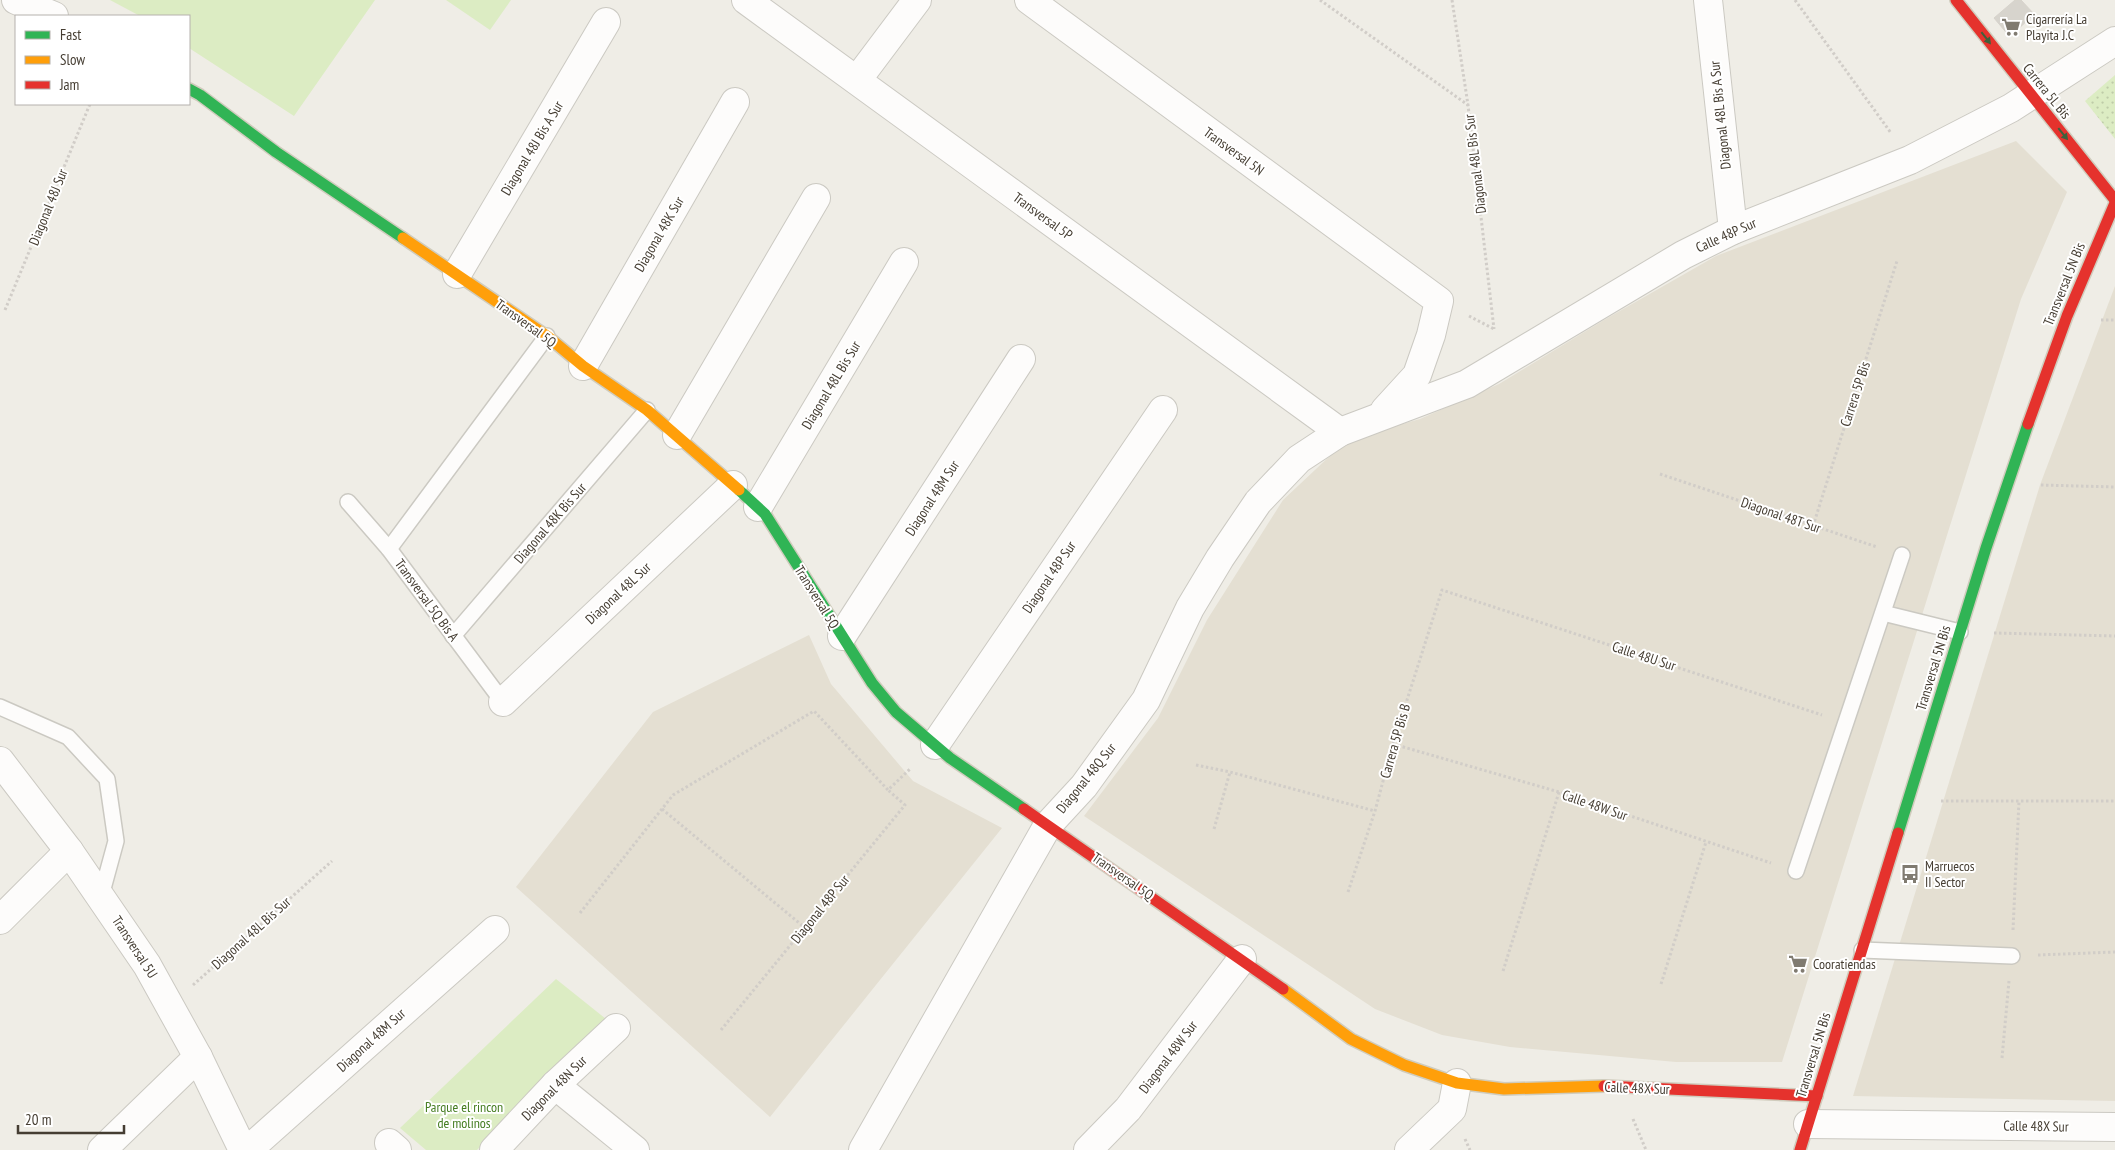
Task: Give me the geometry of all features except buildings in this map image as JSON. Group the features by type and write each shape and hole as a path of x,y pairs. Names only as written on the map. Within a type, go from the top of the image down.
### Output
{"street":[{"path":"16,0 52,15"},
{"name":"Transversal 5P","path":"746,0 1340,432"},
{"path":"856,80 917,0"},
{"name":"Transversal 5N","path":"1029,0 1439,301"},
{"name":"Diagonal 48L Bis A Sur","path":"1708,0 1732,230"},
{"name":"Carrera 5L Bis","path":"1956,0 2115,201"},
{"name":"Diagonal 48J Bis A Sur","path":"457,274 606,22"},
{"name":"Calle 48P Sur","path":"1340,432 1416,401 1467,384 1683,255 1732,230 1910,160 2032,96 2115,41"},
{"name":"Transversal 5Q","path":"190,90 276,152 547,336 583,366 646,410 677,435 758,507 878,690 896,712 950,758 1242,959 1351,1039 1404,1065 1457,1083"},
{"name":"Diagonal 48K Sur","path":"583,366 735,102"},
{"path":"677,435 816,198"},
{"name":"Transversal 5N Bis","path":"1800,1150 2007,484 2053,350 2115,201"},
{"name":"Diagonal 48L Bis Sur","path":"758,507 904,262"},
{"path":"1378,418 1416,375 1431,335 1439,301"},
{"name":"Diagonal 48M Sur","path":"842,636 1022,360"},
{"name":"Diagonal 48P Sur","path":"936,745 1163,410"},
{"name":"Diagonal 48Q Sur","path":"863,1150 1048,825 1084,786 1146,700 1190,608 1220,558 1258,502 1300,459 1340,432"},
{"name":"Diagonal 48L Sur","path":"503,702 733,485"},
{"name":"Transversal 5U","path":"0,761 69,851 76,864 101,896 147,966 198,1057 243,1150"},
{"path":"0,920 69,851"},
{"name":"Diagonal 48M Sur","path":"248,1150 495,930"},
{"name":"Diagonal 48W Sur","path":"1088,1150 1128,1110 1242,959"},
{"name":"Diagonal 48N Sur","path":"494,1150 555,1085 616,1028"},
{"path":"102,1150 198,1057"},
{"path":"1409,1150 1452,1109 1457,1083"},
{"name":"Calle 48X Sur","path":"1457,1083 1504,1089 1619,1086 1816,1096"},
{"path":"555,1085 635,1150"},
{"name":"Calle 48X Sur","path":"1808,1124 2115,1127"}],"lane":[{"path":"389,549 547,336"},
{"name":"Diagonal 48K Bis Sur","path":"453,636 646,410"},
{"name":"Transversal 5Q Bis A","path":"348,502 389,549 503,702"},
{"path":"1796,871 1902,555"},
{"path":"1883,613 1960,632"},
{"path":"0,707 68,737 107,779 116,841 101,896"},
{"path":"1862,950 2012,956"}],"path":[{"path":"1320,0 1468,105"},
{"name":"Diagonal 48L Bis Sur","path":"1452,0 1468,105 1494,329"},
{"path":"1795,0 1910,160"},
{"name":"Diagonal 48J Sur","path":"5,310 90,105"},
{"name":"Carrera 5P Bis","path":"1813,526 1897,262"},
{"path":"1439,301 1494,329 1523,351"},
{"name":"Diagonal 48T Sur","path":"1660,474 1902,555"},
{"path":"2034,485 2115,487"},
{"name":"Calle 48U Sur","path":"1442,590 1846,723"},
{"name":"Carrera 5P Bis B","path":"1348,892 1375,811 1393,744 1442,590"},
{"path":"1987,632 2115,636"},
{"path":"580,913 673,795 814,711 888,790 936,745"},
{"name":"Calle 48W Sur","path":"1393,744 1558,792 1796,871"},
{"path":"1196,765 1230,772 1375,811"},
{"path":"1214,829 1230,772"},
{"name":"Diagonal 48P Sur","path":"721,1030 904,805 888,790"},
{"path":"1503,971 1558,792"},
{"path":"1937,801 2115,801"},
{"path":"662,809 804,927"},
{"path":"1662,984 1706,842"},
{"name":"Diagonal 48L Bis Sur","path":"170,1005 332,861"},
{"path":"2012,956 2115,952"}],"shaded area":[{"path":"2016,141 2067,192 2021,299 1782,1062 1676,1062 1510,1047 1442,1035 1375,1009 1084,816 1158,718 1207,620 1283,500 1348,439 1420,419 1499,384 1604,320 1716,256"},
{"path":"2115,286 2115,1101 1853,1096 2040,485"},
{"path":"809,635 831,684 913,781 1002,828 770,1117 516,887 653,712"}],"green space":[{"path":"110,0 375,0 294,116 190,49 190,15 138,15"},
{"path":"446,0 511,0 490,30"},
{"path":"2115,75 2115,139 2085,101"},
{"name":"Parque el rincon de molinos","path":"556,979 606,1019 477,1150 426,1150 400,1128"}],"traffic: fast":[{"path":"190,90 276,152 403,238"},
{"path":"1898,833 1986,548 2028,424"},
{"path":"739,490 765,514 872,683 896,712 950,758 1024,809"}],"traffic: slow":[{"path":"403,238 547,336 583,366 647,410 739,490"},
{"path":"1283,989 1351,1039 1404,1065 1457,1083 1504,1089 1604,1086"}],"traffic: jam":[{"path":"1956,0 2115,200"},
{"path":"2028,424 2067,316 2115,203"},
{"path":"1024,809 1283,989"},
{"path":"1800,1150 1898,833"},
{"path":"1604,1086 1817,1096"}],"place":[{"name":"Cigarrería La Playita J.C","path":"2011,27"},
{"name":"Marruecos II Sector","path":"1910,874"},
{"name":"Cooratiendas","path":"1798,964"}]}
